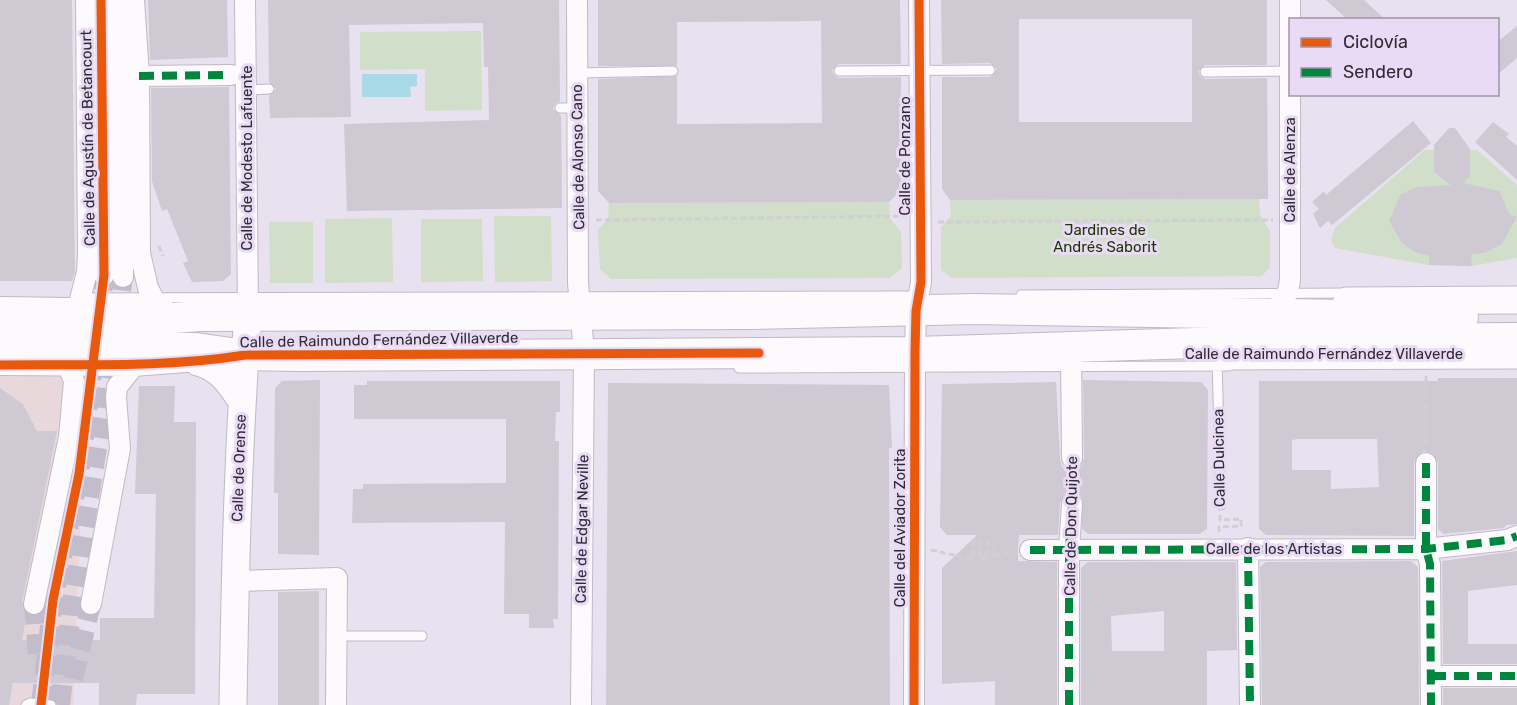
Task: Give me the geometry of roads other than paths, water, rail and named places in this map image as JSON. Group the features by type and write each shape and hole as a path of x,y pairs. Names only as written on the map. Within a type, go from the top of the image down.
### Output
{"main road":[{"name":"Calle de Raimundo Fernández Villaverde","path":"0,327 111,323 200,316 248,307 921,301 1262,315 1517,317"},
{"name":"Calle de Raimundo Fernández Villaverde","path":"0,347 196,348 246,377 584,364 1071,357 1132,346 1321,339 1517,338"}],"street":[{"name":"Calle de Agustín de Betancourt","path":"79,303 87,272 88,235 86,0"},
{"name":"Calle de Agustín de Betancourt","path":"101,0 113,276 120,0"},
{"path":"134,0 138,76 140,253 159,304"},
{"name":"Calle de Modesto Lafuente","path":"245,0 248,307"},
{"name":"Calle de Alonso Cano","path":"577,0 577,73 569,108 579,305"},
{"name":"Calle de Ponzano","path":"919,0 921,301"},
{"name":"Calle de Alenza","path":"1290,0 1290,18"},
{"path":"138,76 231,75"},
{"name":"Calle de Alenza","path":"1284,297 1290,270 1290,96"},
{"name":"Calle de Raimundo Fernández Villaverde","path":"1133,311 1284,297 1517,300"},
{"path":"915,359 921,301"},
{"name":"Calle de Raimundo Fernández Villaverde","path":"0,307 79,303 159,304 200,316"},
{"path":"579,305 584,364"},
{"name":"Calle de Orense","path":"233,705 235,581 248,307"},
{"name":"Calle de Raimundo Fernández Villaverde","path":"1132,346 1217,361 1517,355"},
{"name":"Calle de Don Quijote","path":"1071,357 1072,458"},
{"name":"Calle del Aviador Zorita","path":"914,705 915,359"},
{"name":"Calle de Raimundo Fernández Villaverde","path":"0,365 134,366 198,362 246,377"},
{"path":"198,362 218,370 226,378 246,377"},
{"path":"34,604 69,437 74,381 67,364"},
{"name":"Calle de Edgar Neville","path":"580,705 584,364"},
{"path":"91,604 120,449 117,387 134,366"},
{"path":"1426,453 1426,549 1430,564 1431,705"},
{"name":"Calle de Don Quijote","path":"1069,705 1069,549 1072,504"},
{"name":"Calle de los Artistas","path":"1030,550 1426,549 1507,540 1517,536"},
{"path":"1248,548 1250,705"},
{"path":"235,581 337,578 336,705"},
{"path":"1431,676 1517,676"}],"lane":[{"path":"839,71 990,70"},
{"path":"1205,72 1289,71"},
{"path":"577,73 673,72"},
{"path":"247,90 269,89"},
{"path":"1009,295 1284,297 1517,292"},
{"path":"0,298 79,303"},
{"path":"159,304 248,307"},
{"path":"1071,357 1217,361 1517,363"},
{"path":"733,368 915,359"},
{"name":"Calle Dulcinea","path":"1217,361 1221,505"},
{"path":"337,636 422,636"},
{"path":"26,705 51,705"}],"water":[{"path":"362,74 417,74 417,86 410,87 411,97 362,97"}],"tunnel":[{"path":"99,320 104,275"},
{"path":"117,320 123,277"},
{"path":"41,705 53,600 79,474 95,349"},
{"path":"60,705 72,603 113,349"},
{"path":"34,604 38,656"},
{"path":"73,679 91,604"}],"park label":[{"name":"Jardines de Andrés Saborit","path":"1105,238"}]}
